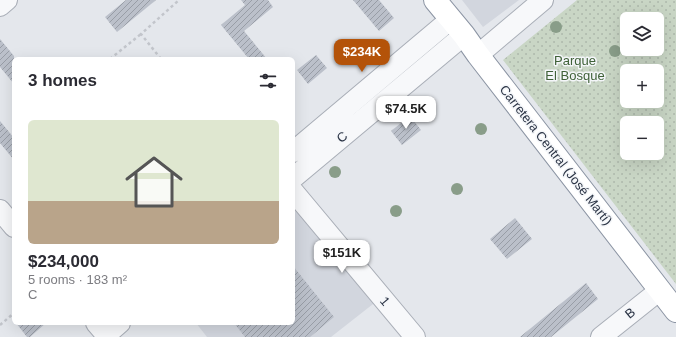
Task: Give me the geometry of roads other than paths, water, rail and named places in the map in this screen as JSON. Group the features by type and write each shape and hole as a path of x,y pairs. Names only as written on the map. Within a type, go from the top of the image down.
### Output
{"highway":[{"name":"Carretera Central (José Martí)","path":"435,0 458,27 676,311"}],"street":[{"path":"0,6 8,0"},
{"path":"478,55 543,0"},
{"name":"C","path":"295,150 458,27"},
{"name":"C","path":"295,176 458,27"},
{"name":"1","path":"295,192 415,337"},
{"path":"0,210 12,225"},
{"name":"B","path":"601,337 660,290"}],"park label":[{"name":"Parque El Bosque","path":"575,68"}]}
